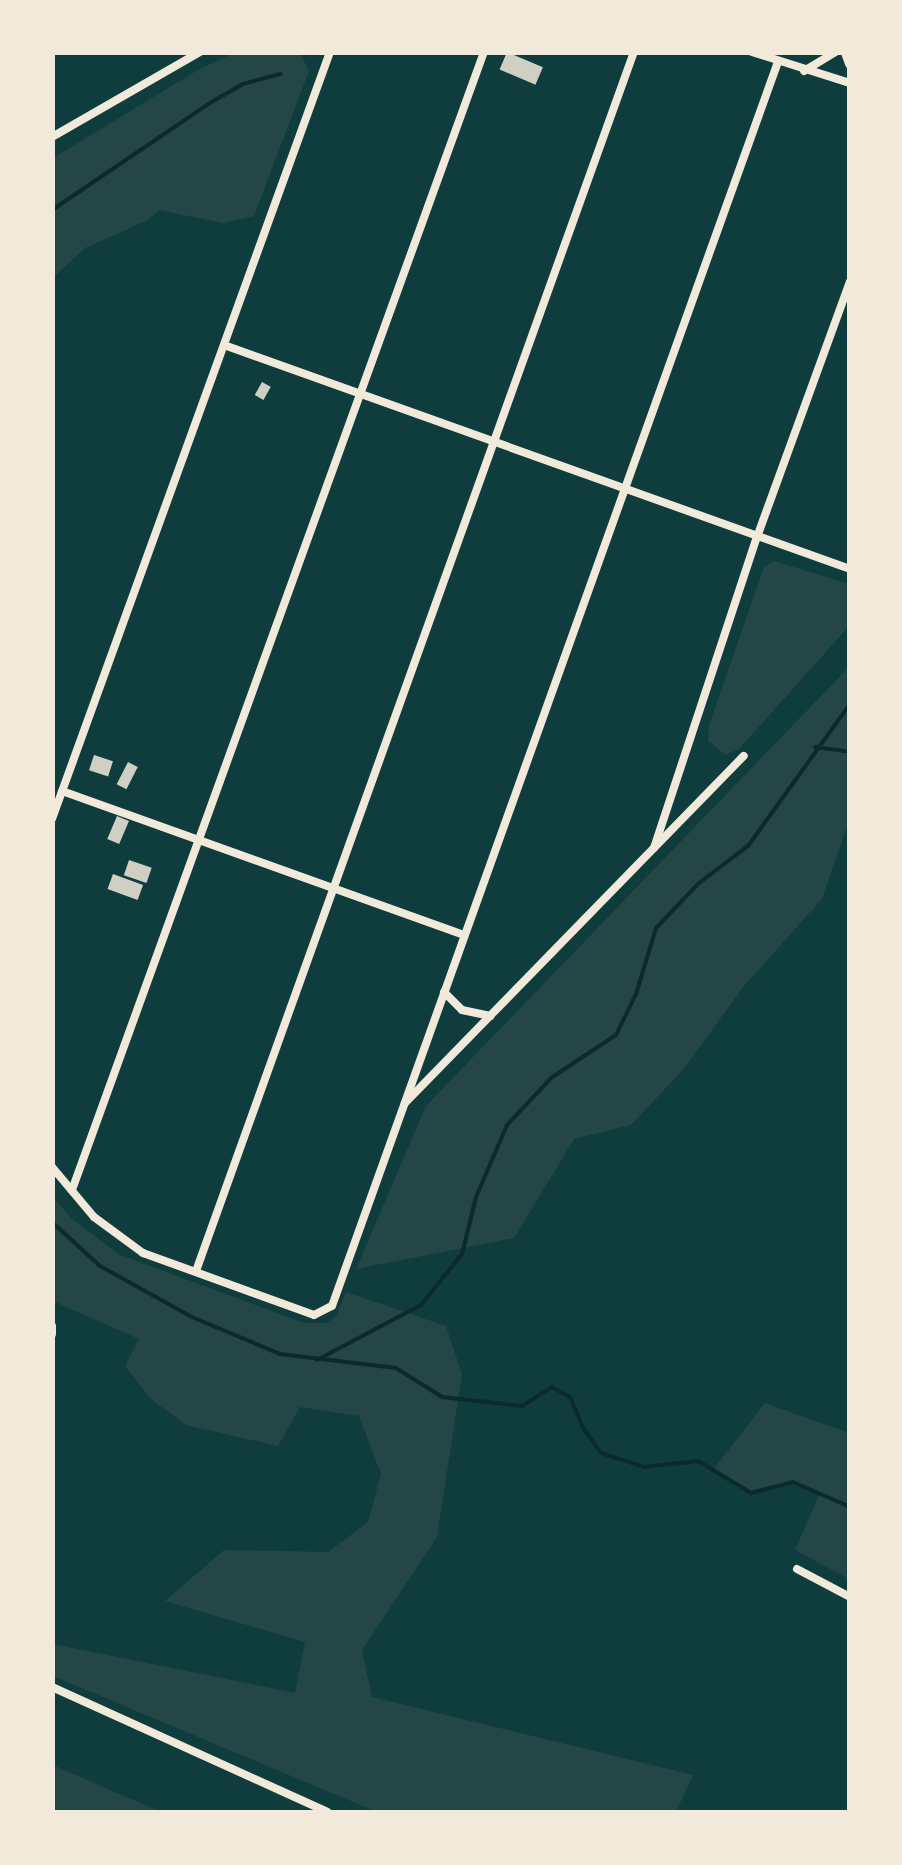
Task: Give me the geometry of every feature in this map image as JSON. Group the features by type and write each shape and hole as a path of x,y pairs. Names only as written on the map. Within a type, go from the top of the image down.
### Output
{"main road":[{"path":"846,52 850,62"}],"street":[{"path":"55,133 200,52"},
{"path":"52,818 330,52"},
{"path":"72,1190 196,838 484,52"},
{"path":"196,1271 634,52"},
{"path":"752,52 850,83"},
{"path":"804,71 836,52"},
{"path":"52,1166 115,1235 143,1253 314,1314 324,1313 332,1306 778,62"},
{"path":"654,848 757,537 850,281"},
{"path":"224,345 850,569"},
{"path":"400,1108 744,756"},
{"path":"62,791 464,935"},
{"path":"444,992 462,1010 490,1016"},
{"path":"52,1326 52,1334"},
{"path":"797,1569 850,1597"},
{"path":"52,1687 327,1812"}],"shaded area":[{"path":"236,52 300,53 309,71 254,216 223,223 159,210 148,220 85,248 53,278 53,158 198,70"},
{"path":"774,561 849,584 849,626 739,749 726,755 708,741 709,725 764,567"},
{"path":"849,667 849,820 822,899 744,986 682,1071 631,1125 574,1139 514,1238 356,1269 426,1106"},
{"path":"52,1196 71,1218 118,1254 304,1323 327,1323 336,1316 346,1292 446,1326 462,1374 437,1537 362,1650 372,1697 693,1775 677,1810 682,1812 377,1812 53,1676 53,1644 295,1693 305,1642 165,1601 224,1550 328,1552 368,1522 381,1474 359,1416 300,1407 278,1446 186,1425 151,1399 125,1366 139,1339 53,1301"},
{"path":"765,1403 849,1433 849,1579 795,1550 820,1493 793,1483 751,1493 713,1470"},
{"path":"53,1765 161,1812 53,1812"}],"building":[{"path":"507,52 543,67 535,85 500,69"},
{"path":"262,382 271,387 263,400 255,395"},
{"path":"94,755 113,761 108,776 89,770"},
{"path":"128,762 138,767 126,789 117,784"},
{"path":"117,816 129,821 119,844 107,839"},
{"path":"129,860 152,868 146,883 124,875"},
{"path":"113,874 143,885 138,900 108,889"}],"waterway":[{"path":"52,210 210,103 243,84 281,74"},
{"path":"317,1360 421,1305 462,1254 476,1197 507,1125 551,1078 616,1035 636,994 656,928 699,883 748,846 850,704"},
{"path":"815,747 850,752"},
{"path":"52,1222 100,1266 192,1317 280,1354 396,1368 442,1397 522,1406 552,1387 570,1397 583,1428 601,1453 644,1467 698,1461 751,1493 793,1482 850,1507"}]}
